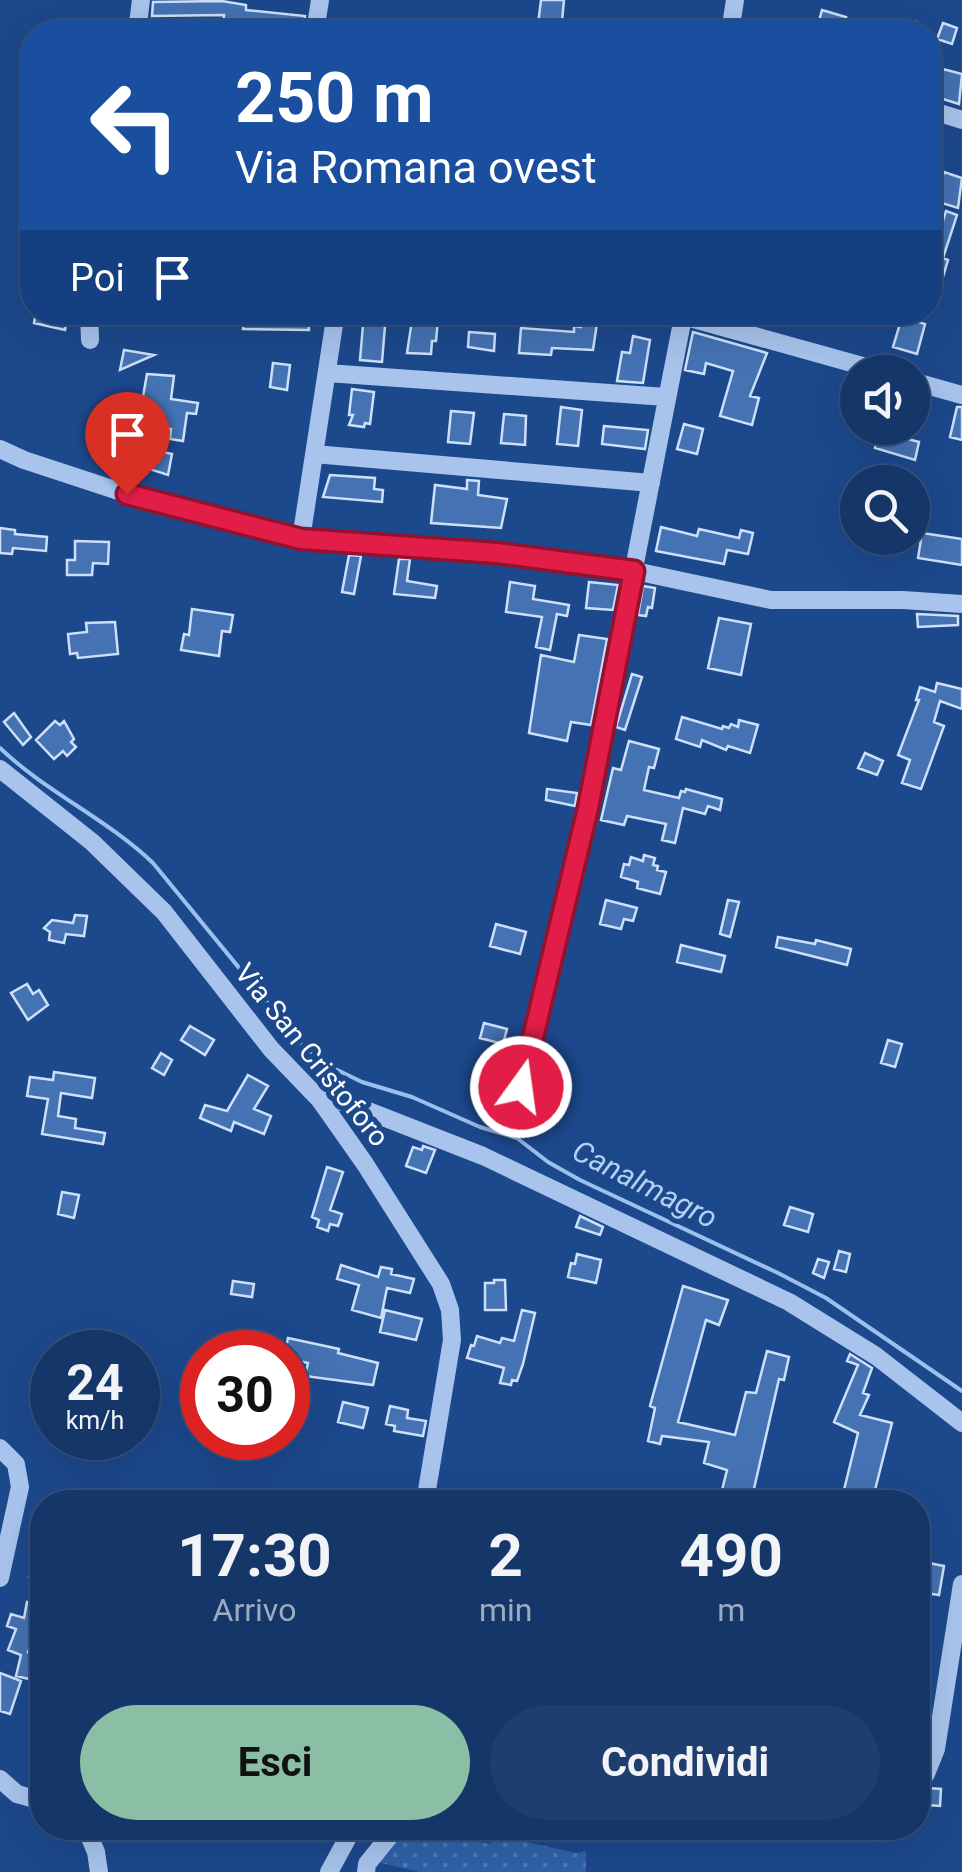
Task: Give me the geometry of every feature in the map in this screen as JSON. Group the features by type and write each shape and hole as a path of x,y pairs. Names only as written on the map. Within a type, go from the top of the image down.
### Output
{"street":[{"path":"89,325 90,340"},
{"path":"301,539 334,325"},
{"path":"521,1087 588,808 682,325"},
{"path":"722,325 840,359"},
{"path":"326,373 666,397"},
{"path":"930,385 962,395"},
{"path":"0,449 161,505 301,539 497,553 634,571 771,600 962,604"},
{"path":"314,454 652,483"},
{"name":"Via San Cristoforo","path":"0,769 92,842 164,912 271,1049 320,1100 441,1284 450,1310 452,1340 427,1490"},
{"path":"320,1100 345,1102 483,1156 789,1302 876,1356 962,1424"},
{"path":"0,1448 16,1464 20,1486 0,1578"},
{"path":"930,1764 936,1749 962,1584"},
{"path":"0,1779 18,1794 30,1798"},
{"path":"91,1840 100,1872"},
{"path":"329,1872 347,1840"},
{"path":"366,1872 367,1864 386,1840"}],"shaded area":[{"path":"394,1840 467,1840 491,1844 492,1840 517,1840 577,1853 586,1851 586,1872 420,1872 377,1862"}],"building":[{"path":"541,0 564,0 562,20 538,20"},
{"path":"222,1 246,5 246,10 305,16 304,20 224,20 224,15 152,16 153,2"},
{"path":"822,10 846,17 845,20 819,20"},
{"path":"942,26 957,28 952,44 942,41"},
{"path":"943,69 962,74 959,104 942,99"},
{"path":"944,172 962,178 958,208 942,203"},
{"path":"946,211 957,215 943,258 948,260 942,280 942,224"},
{"path":"243,325 309,325 309,330 243,329"},
{"path":"363,325 385,325 382,362 360,360"},
{"path":"411,325 437,325 431,354 407,353"},
{"path":"597,325 593,350 552,348 551,355 519,353 521,328 574,332 574,326"},
{"path":"900,325 925,325 917,354 893,347"},
{"path":"469,332 495,334 494,351 468,347"},
{"path":"693,332 767,353 750,396 759,398 752,425 720,416 733,371 706,363 704,374 685,370"},
{"path":"633,336 650,340 643,383 617,381 622,352 630,353"},
{"path":"124,350 154,355 120,370"},
{"path":"273,363 290,365 287,390 270,387"},
{"path":"147,374 174,376 171,399 198,403 196,414 187,413 183,441 170,439 171,429 143,425 145,414 140,413"},
{"path":"352,389 374,392 370,424 365,423 364,427 349,425 353,415 349,415"},
{"path":"561,407 582,410 578,446 557,444"},
{"path":"957,407 962,407 962,440 950,437"},
{"path":"451,411 474,413 470,444 448,442"},
{"path":"504,414 526,416 525,445 501,443"},
{"path":"684,424 703,429 697,454 677,449"},
{"path":"604,426 648,430 645,449 602,444"},
{"path":"876,445 918,445 915,460 875,448"},
{"path":"150,449 172,454 168,475 146,468"},
{"path":"330,475 375,478 374,489 383,490 382,502 323,497"},
{"path":"467,480 479,481 478,495 507,499 501,528 431,523 435,485 467,489"},
{"path":"661,527 697,536 699,529 739,538 741,530 753,533 748,554 727,550 724,564 656,551"},
{"path":"0,528 15,530 15,534 47,537 46,551 13,548 12,554 0,553"},
{"path":"930,534 962,539 962,565 918,558 930,555"},
{"path":"75,541 109,542 108,564 93,563 92,575 67,575 67,560 75,560"},
{"path":"349,555 361,556 354,594 342,592"},
{"path":"399,559 410,559 407,581 437,586 435,598 394,594"},
{"path":"510,582 535,586 533,599 569,605 567,616 557,614 550,650 536,647 542,617 506,612"},
{"path":"589,582 618,585 613,610 586,608"},
{"path":"643,586 655,588 652,608 648,607 646,616 638,615"},
{"path":"192,609 233,615 230,632 222,631 219,656 181,650 184,634 189,635"},
{"path":"917,614 958,616 958,625 918,627"},
{"path":"719,618 751,624 741,675 708,668"},
{"path":"115,622 118,654 78,658 77,653 70,654 68,634 87,632 86,623"},
{"path":"579,635 607,639 591,725 571,722 567,741 529,733 541,655 574,662"},
{"path":"632,674 642,677 625,730 616,727"},
{"path":"937,683 962,689 962,709 940,701 934,722 944,726 921,789 902,783 910,760 898,755 919,700 920,687 935,692"},
{"path":"14,713 31,737 23,745 4,722"},
{"path":"682,717 722,729 731,724 738,727 739,720 758,725 750,753 728,746 726,750 702,740 700,747 676,739"},
{"path":"55,721 60,725 64,721 76,747 67,756 63,751 54,759 36,740"},
{"path":"629,741 659,749 654,768 649,767 644,790 679,798 686,789 722,799 720,810 708,806 705,814 683,808 675,843 662,840 666,824 627,816 624,825 601,820 613,768 621,770"},
{"path":"865,753 883,761 877,775 858,768"},
{"path":"547,789 577,793 575,806 546,800"},
{"path":"644,855 655,858 653,865 666,872 660,894 637,888 638,882 621,877 624,864 629,865 631,857 643,861"},
{"path":"606,900 637,908 633,921 624,919 621,929 600,924"},
{"path":"728,900 739,902 730,937 720,934"},
{"path":"75,915 87,916 84,936 66,934 64,943 49,940 50,932 44,928 52,920 73,923"},
{"path":"496,924 526,932 520,954 490,946"},
{"path":"778,937 815,944 816,940 851,949 847,965 776,947"},
{"path":"681,945 725,956 721,972 677,962"},
{"path":"27,984 33,994 39,990 48,1005 28,1020 11,993"},
{"path":"484,1023 507,1029 503,1044 480,1038"},
{"path":"190,1026 214,1040 205,1055 181,1040"},
{"path":"888,1040 902,1044 895,1067 881,1063"},
{"path":"161,1053 172,1060 164,1075 152,1068"},
{"path":"54,1072 95,1078 92,1098 61,1093 58,1116 76,1119 75,1128 105,1133 103,1144 42,1134 48,1099 27,1096 30,1077 53,1080"},
{"path":"248,1075 268,1086 254,1109 271,1116 264,1134 234,1122 231,1131 200,1118 205,1105 227,1111"},
{"path":"423,1146 435,1150 426,1173 406,1166 413,1147 422,1150"},
{"path":"327,1167 343,1172 330,1210 342,1214 338,1226 330,1224 328,1231 317,1227 319,1220 312,1217"},
{"path":"62,1192 79,1195 74,1218 58,1214"},
{"path":"790,1207 813,1214 808,1232 784,1225"},
{"path":"580,1216 603,1227 600,1235 576,1227"},
{"path":"839,1251 850,1254 846,1272 834,1269"},
{"path":"577,1254 601,1260 596,1283 568,1277"},
{"path":"818,1259 829,1262 824,1278 813,1273"},
{"path":"341,1265 378,1277 381,1267 392,1269 391,1274 414,1279 410,1293 387,1288 381,1318 352,1310 359,1285 337,1279"},
{"path":"505,1280 506,1310 485,1310 485,1283"},
{"path":"233,1281 254,1284 252,1297 231,1294"},
{"path":"683,1286 728,1300 719,1325 706,1320 678,1422 735,1435 746,1392 756,1393 767,1351 789,1357 784,1380 779,1379 754,1490 722,1490 727,1470 704,1463 709,1442 662,1436 660,1444 648,1441 655,1408 650,1406"},
{"path":"385,1310 422,1319 416,1340 380,1332"},
{"path":"522,1310 535,1313 523,1364 517,1381 512,1380 511,1385 500,1383 504,1368 467,1358 477,1336 500,1343 502,1338 514,1341"},
{"path":"310,1343 378,1363 373,1385 310,1377"},
{"path":"850,1354 872,1368 863,1393 869,1395 860,1415 892,1423 875,1490 844,1490 858,1433 834,1422 858,1365 847,1361"},
{"path":"343,1402 368,1408 363,1428 338,1422"},
{"path":"390,1406 408,1410 407,1418 426,1421 423,1436 394,1431 395,1426 386,1424"},
{"path":"930,1563 944,1566 939,1595 930,1594"},
{"path":"27,1602 30,1603 30,1679 16,1676 21,1655 8,1650 16,1629 7,1626 11,1614 24,1618"},
{"path":"0,1673 21,1681 10,1714 0,1711"},
{"path":"930,1788 941,1789 940,1806 930,1805"}],"waterway":[{"name":"Canalmagro","path":"0,748 153,863 304,1047 327,1065 362,1082 517,1138 580,1180 826,1298 962,1391"}],"route":[{"path":"127,494 301,539 497,553 634,571 588,808 521,1087"}]}
